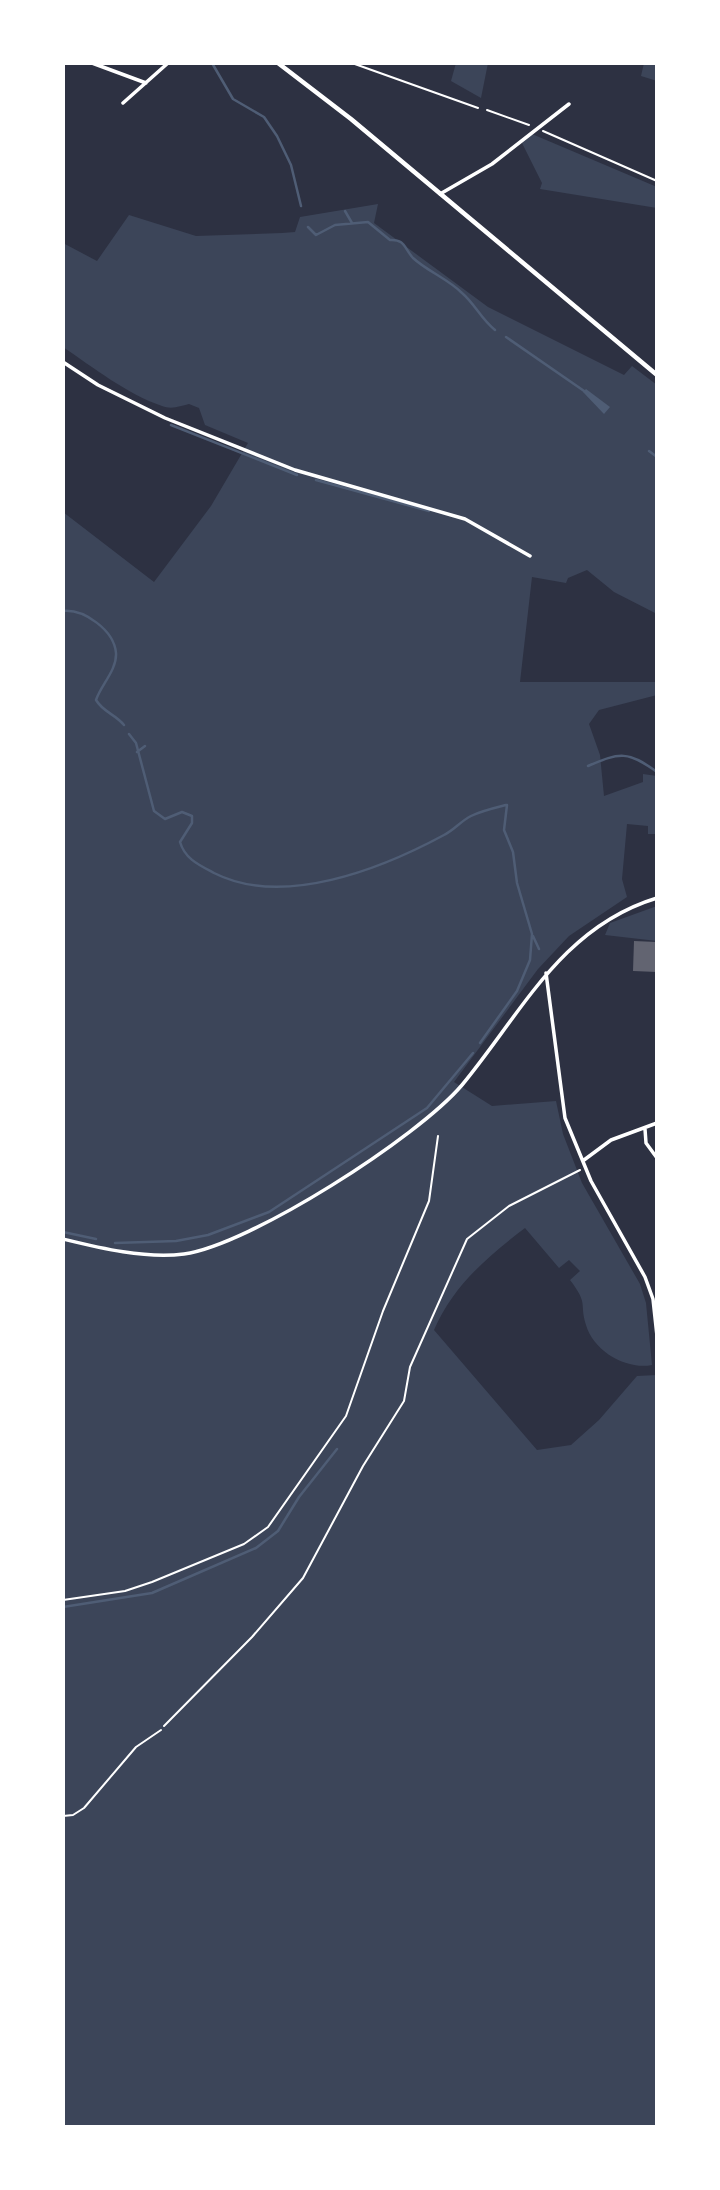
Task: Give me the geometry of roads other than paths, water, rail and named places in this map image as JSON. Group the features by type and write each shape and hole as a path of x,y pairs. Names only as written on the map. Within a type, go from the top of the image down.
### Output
{"main road":[{"path":"278,63 329,100 657,375"}],"street":[{"path":"92,63 146,83"},
{"path":"123,103 168,63"},
{"path":"440,194 446,188 458,187 569,104"},
{"path":"63,362 101,387 165,418 295,470 465,519 530,556"},
{"path":"63,1239 139,1254 182,1254 220,1246 276,1217 363,1163 441,1108 546,973 598,925 657,898"},
{"path":"546,973 565,1118 605,1210 645,1277 653,1299 657,1336"},
{"path":"584,1160 611,1140 657,1122"},
{"path":"646,1127 646,1143 657,1158"}],"lane":[{"path":"63,1816 73,1815 84,1808 136,1747 161,1730"}],"waterway":[{"path":"212,63 233,99 264,117 277,136 291,165 301,206"},
{"path":"345,211 352,223"},
{"path":"308,227 316,235 335,225 368,222 390,240 401,243 419,263 467,297 495,330"},
{"path":"506,337 587,393"},
{"path":"171,425 297,475"},
{"path":"649,451 657,457"},
{"path":"316,480 429,511"},
{"path":"63,611 88,617 110,636 116,659 96,700 124,725"},
{"path":"129,734 136,743 154,811 165,819 182,812 192,816 192,823 180,842 185,853 208,870 241,883 270,887 300,885 362,871 419,848 448,833 475,814 506,805"},
{"path":"137,752 145,746"},
{"path":"588,766 608,758 624,756 638,760 657,772"},
{"path":"480,1043 517,991 530,960 532,934 517,883 513,852 504,830 507,805"},
{"path":"533,936 539,949"},
{"path":"115,1243 176,1241 208,1235 269,1212 427,1108 473,1053"},
{"path":"63,1232 96,1239"},
{"path":"63,1607 152,1593 256,1548 278,1531 299,1497 337,1449"}]}
